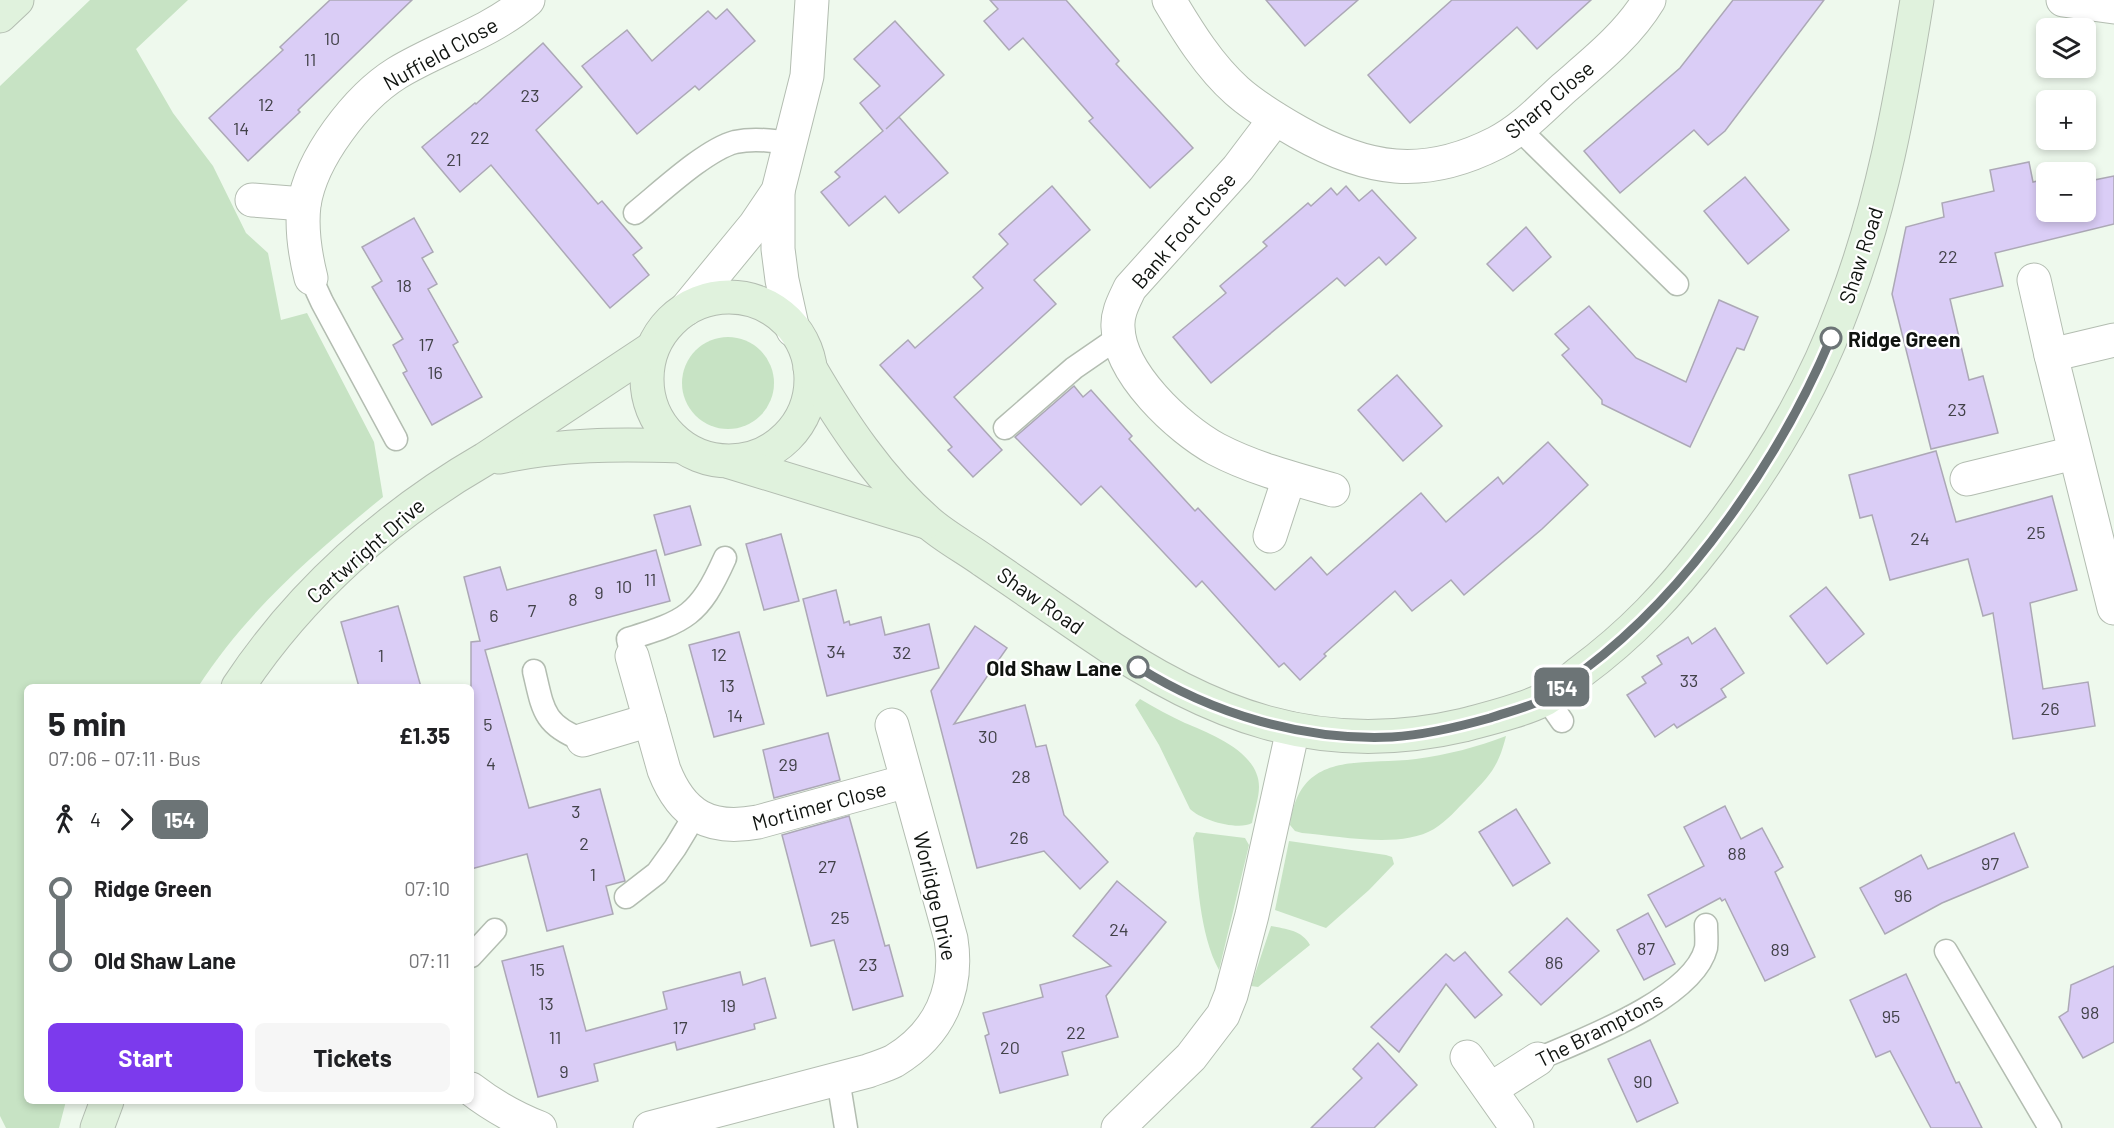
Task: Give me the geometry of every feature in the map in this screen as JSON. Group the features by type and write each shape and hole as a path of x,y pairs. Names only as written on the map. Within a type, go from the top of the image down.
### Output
{"street":[{"path":"0,16 17,0"},
{"name":"Nuffield Close","path":"311,278 303,249 304,204 325,149 350,116 374,90 395,74 442,48 501,21 528,0"},
{"path":"793,330 778,249 778,191 807,76 812,0"},
{"name":"Sharp Close","path":"1169,0 1211,63 1237,91 1275,119 1343,154 1390,166 1437,164 1499,141 1518,128 1616,40 1649,0"},
{"name":"Shaw Road","path":"810,368 838,416 863,449 890,483 930,523 1145,671 1220,707 1243,716 1293,729 1339,735 1393,737 1554,710 1597,660 1629,633 1676,585 1730,516 1759,473 1825,353 1872,225 1884,180 1900,105 1917,0"},
{"path":"2063,0 2114,7"},
{"name":"Bank Foot Close","path":"1275,119 1238,168 1130,288 1121,306 1119,337 1125,359 1163,407 1215,448 1289,478 1333,490"},
{"path":"686,309 706,300 728,296 750,299 770,308 787,321 801,339 810,368 811,382 807,404 798,424 780,444 756,458 730,462 704,458 680,446 661,427 650,402 646,376 651,349 665,326 686,309 755,225 778,191"},
{"path":"252,200 304,204"},
{"path":"2034,280 2074,453 2114,608"},
{"path":"2051,355 2114,340"},
{"name":"Cartwright Drive","path":"240,684 269,643 304,602 333,573 401,515 430,493 651,349"},
{"name":"Cartwright Drive","path":"485,459 582,445 680,446"},
{"path":"1967,479 2074,453"},
{"name":"Shaw Road","path":"730,462 930,523"},
{"path":"1270,536 1289,478"},
{"name":"Mortimer Close","path":"632,656 671,789 695,815 708,822 741,825 907,781"},
{"path":"583,740 650,720"},
{"name":"Worlidge Drive","path":"650,1128 868,1071 893,1061 916,1044 932,1027 946,1004 954,961 951,939 892,725"},
{"path":"1118,1128 1191,1057 1223,1015 1232,995 1293,729"},
{"path":"1467,1057 1516,1128"},
{"name":"The Bramptons","path":"1491,1089 1538,1059"},
{"path":"474,1092 489,1104 510,1116 540,1128"},
{"path":"97,1128 106,1104"}],"lane":[{"path":"1518,128 1677,284"},
{"path":"635,213 699,162 732,143 763,139 791,144"},
{"name":"Nuffield Close","path":"311,278 396,439"},
{"path":"1005,428 1074,368 1119,337"},
{"path":"632,656 628,639 665,627 690,614 714,581 725,558"},
{"path":"534,671 544,711 552,724 567,734 583,740"},
{"path":"626,897 657,873 695,815"},
{"name":"The Bramptons","path":"1538,1059 1606,1029 1653,1005 1670,992 1689,975 1698,963 1706,948 1706,925"},
{"path":"474,953 495,930"},
{"path":"1946,951 2050,1128"},
{"path":"838,1079 846,1128"}],"green space":[{"path":"90,0 188,0 136,49 173,113 213,166 246,233 268,253 281,320 307,313 374,442 383,497 331,540 283,585 238,633 200,684 24,684 24,1104 65,1104 59,1128 6,1128 0,1116 0,86"},
{"path":"728,337 746,341 761,350 770,365 774,383 770,401 761,416 746,425 728,429 710,425 695,416 686,401 682,383 686,365 695,350 710,341"},
{"path":"1140,699 1220,739 1242,754 1257,775 1259,787 1252,823 1238,826 1220,823 1202,817 1190,809 1159,745 1135,705"},
{"path":"1506,736 1496,764 1482,783 1443,822 1420,835 1370,840 1302,833 1295,831 1290,825 1296,801 1306,784 1319,773 1336,766 1354,763 1416,759 1439,755"},
{"path":"1196,832 1245,838 1249,845 1219,970 1207,940 1200,906 1193,838"},
{"path":"1289,841 1386,855 1392,857 1394,864 1326,928 1275,910"},
{"path":"1271,926 1298,933 1310,945 1258,987 1251,986"}],"building":[{"path":"330,0 412,0 248,161 209,118 283,50 280,47"},
{"path":"990,0 1066,0 1119,61 1116,64 1193,148 1150,188 1089,121 1093,118 1023,38 1009,50 984,21 998,9"},
{"path":"1266,0 1358,0 1305,46"},
{"path":"1452,0 1591,0 1537,49 1517,27 1410,123 1368,75"},
{"path":"1733,0 1824,0 1725,131 1708,145 1694,130 1620,193 1584,151 1680,68"},
{"path":"727,9 755,41 699,90 695,86 637,134 582,66 627,30 652,61 708,11 716,19"},
{"path":"895,21 944,75 886,129 899,117 948,173 899,213 885,196 849,226 821,192 840,177 835,172 883,131 860,103 880,86 854,59"},
{"path":"543,43 582,87 536,130 598,204 602,201 642,248 633,255 649,275 610,308 491,165 460,192 422,147 476,104"},
{"path":"2029,162 2033,182 2036,181 2036,222 2096,222 2096,180 2114,176 2114,224 1995,253 2003,286 1950,299 1969,380 1983,376 1998,433 1931,449 1892,294 1906,227 1944,217 1942,203 1994,191 1990,170"},
{"path":"1745,177 1789,230 1748,264 1704,211"},
{"path":"1052,186 1090,230 1034,280 1056,304 954,397 1002,450 973,477 948,450 952,447 880,365 908,340 915,348 983,288 973,277 1008,244 999,234"},
{"path":"1346,186 1359,201 1372,190 1416,238 1386,265 1379,257 1345,286 1337,278 1211,383 1173,337 1226,293 1220,286 1267,246 1263,242 1308,203 1311,206 1331,188 1337,195"},
{"path":"414,218 433,252 422,258 437,284 428,289 458,342 453,345 482,397 432,425 403,373 407,371 393,345 403,339 372,287 382,281 362,247"},
{"path":"1526,227 1551,257 1513,291 1487,264"},
{"path":"1719,300 1758,317 1744,350 1737,348 1690,447 1602,404 1602,400 1562,355 1569,349 1555,334 1589,306 1636,358 1686,382"},
{"path":"1397,375 1442,426 1403,461 1358,410"},
{"path":"1074,386 1083,397 1091,390 1132,436 1129,439 1195,511 1198,508 1275,590 1311,557 1327,575 1421,493 1446,522 1498,477 1503,484 1548,442 1588,485 1542,529 1464,595 1451,580 1412,611 1395,591 1324,654 1326,656 1300,680 1284,663 1279,667 1202,581 1196,587 1101,486 1081,505 1015,437"},
{"path":"1936,451 1956,522 2052,496 2077,590 2030,603 2043,689 2088,682 2095,726 2013,739 1993,613 1983,616 1968,559 1890,580 1872,515 1860,518 1849,475"},
{"path":"690,506 701,545 665,555 654,515"},
{"path":"781,534 799,601 764,610 746,544"},
{"path":"656,550 670,601 485,650 529,808 600,789 625,881 606,886 613,914 547,931 527,854 474,868 474,684 471,684 471,642 480,641 464,577 500,567 507,590"},
{"path":"1826,587 1864,634 1827,664 1790,616"},
{"path":"836,590 844,623 849,621 850,625 881,617 885,635 929,624 939,668 827,696 803,599"},
{"path":"398,606 420,684 358,684 341,622"},
{"path":"975,626 1007,648 954,724 1025,705 1036,747 1046,745 1064,815 1108,862 1080,889 1044,851 977,868 931,691"},
{"path":"1715,628 1744,673 1721,689 1726,697 1677,728 1674,724 1655,737 1627,695 1646,683 1642,677 1662,664 1657,656 1688,637 1692,644"},
{"path":"739,632 764,724 714,737 689,645"},
{"path":"828,733 840,780 774,798 763,750"},
{"path":"1725,806 1741,839 1762,828 1783,867 1775,872 1815,957 1765,981 1725,899 1722,901 1720,898 1666,927 1648,895 1704,866 1684,827"},
{"path":"1516,809 1550,863 1513,886 1479,832"},
{"path":"849,816 885,946 889,945 903,996 853,1010 834,940 811,946 782,835"},
{"path":"2014,833 2028,867 1942,903 1885,934 1860,888 1921,855 1928,869"},
{"path":"1117,881 1166,922 1106,996 1118,1037 1062,1052 1068,1075 1000,1093 985,1036 989,1034 983,1013 1043,997 1040,985 1111,966 1073,936"},
{"path":"1648,913 1675,964 1644,980 1617,930"},
{"path":"1567,918 1599,951 1541,1005 1509,972"},
{"path":"563,946 586,1031 667,1009 663,992 740,972 743,985 765,978 776,1018 754,1024 755,1029 677,1050 675,1042 594,1064 598,1081 538,1097 502,961"},
{"path":"1465,952 1502,995 1475,1018 1446,984 1399,1052 1371,1027 1446,954 1454,961"},
{"path":"2114,966 2114,1042 2083,1058 2059,1017 2068,1011 2071,985"},
{"path":"1906,974 1956,1083 1959,1082 1982,1128 1931,1128 1890,1051 1876,1057 1850,1000"},
{"path":"1650,1040 1678,1103 1637,1122 1608,1059"},
{"path":"1378,1043 1417,1085 1374,1128 1311,1128 1362,1078 1353,1069"}],"bus line":[{"name":"154","path":"1138,667 1196,697 1243,716 1293,729 1344,736 1393,737 1450,728 1506,713 1546,698 1629,633 1676,585 1730,516 1759,473 1794,412 1831,338"}],"place":[{"name":"Ridge Green","path":"1831,338"},
{"name":"Old Shaw Lane","path":"1138,667"}]}
